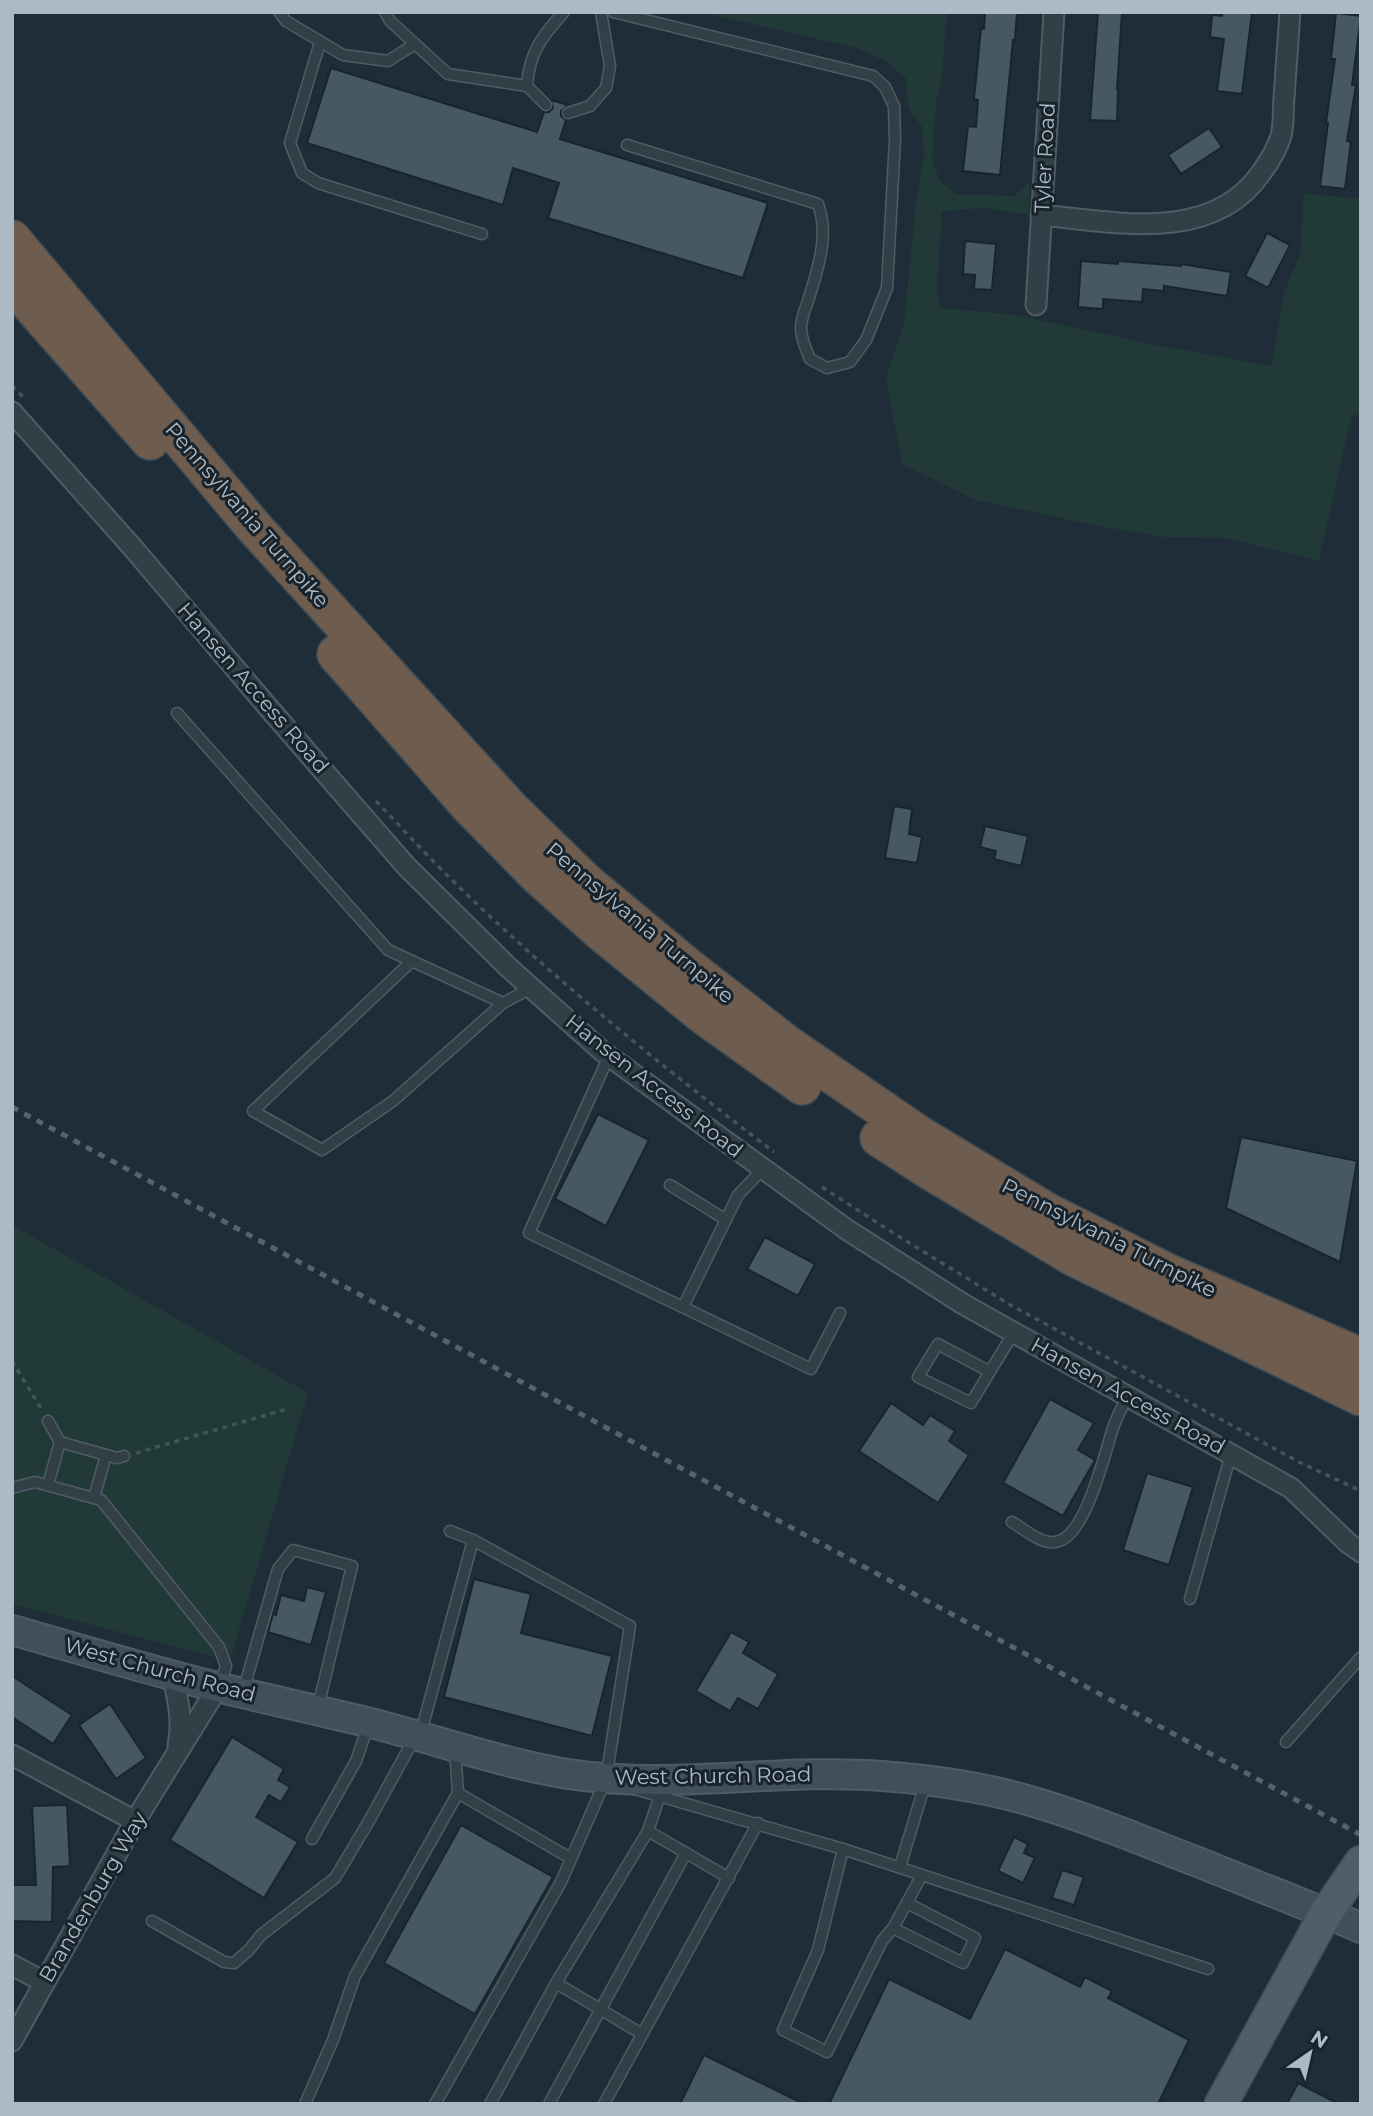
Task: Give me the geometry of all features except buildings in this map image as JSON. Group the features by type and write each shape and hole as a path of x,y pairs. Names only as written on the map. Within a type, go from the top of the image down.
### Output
{"highway":[{"name":"Pennsylvania Turnpike","path":"12,239 253,526 510,809 586,882 676,957 798,1052 920,1135 1046,1211 1169,1273 1361,1357"},
{"name":"Pennsylvania Turnpike","path":"12,284 469,806 538,876 602,933 704,1016 927,1170 1073,1257 1361,1397"}],"main road":[{"path":"1221,2104 1326,1913 1361,1862"}],"street":[{"name":"Tyler Road","path":"1036,304 1054,12"},
{"path":"1041,215 1170,224 1202,217 1230,203 1252,187 1269,162 1281,135 1290,12"},
{"name":"Hansen Access Road","path":"12,412 133,548 406,866 531,988 609,1056 846,1230 963,1304 1291,1488 1348,1543 1361,1552"},
{"name":"West Church Road","path":"12,1630 230,1690 420,1736 522,1765 606,1779 687,1780 839,1774 884,1776 990,1791 1045,1805 1108,1826 1361,1927"},
{"name":"Brandenburg Way","path":"172,1674 180,1709 181,1728 177,1754"},
{"name":"Brandenburg Way","path":"12,2042 135,1821 177,1754 230,1690"},
{"path":"12,1755 135,1821"},
{"path":"12,1965 44,1982"}],"lane":[{"path":"279,12 286,21 343,55 388,61 415,44"},
{"path":"385,12 390,21 448,74 527,86 546,105"},
{"path":"527,86 528,69 533,55 544,33 564,12"},
{"path":"568,113 590,106 606,88 610,66 601,12"},
{"path":"613,12 873,76 885,87 894,106 895,139 887,288 866,340 850,362 827,368 810,359 803,342 800,326 816,275 823,236 818,204 627,145"},
{"path":"320,42 290,143 302,173 318,183 482,234"},
{"path":"177,713 388,950 503,1003"},
{"path":"412,961 253,1111 322,1150 393,1101 503,1003 531,988"},
{"path":"609,1056 529,1233 811,1369 840,1313"},
{"path":"683,1307 738,1195 763,1169"},
{"path":"670,1185 726,1220"},
{"path":"990,1372 939,1345 918,1377 971,1403 990,1372 1014,1332"},
{"path":"1012,1522 1045,1542 1057,1543 1066,1538 1090,1503 1115,1423 1128,1395"},
{"path":"48,1421 60,1442 117,1458 124,1456"},
{"path":"48,1485 60,1442"},
{"path":"1190,1599 1231,1454"},
{"path":"94,1498 106,1455"},
{"path":"12,1488 35,1482 101,1500 219,1647 230,1690"},
{"path":"435,2104 561,1882 606,1779 630,1626 474,1540 450,1531"},
{"path":"152,1921 224,1962 234,1963 243,1957 261,1935 335,1878 409,1748 420,1736 474,1540"},
{"path":"230,1690 260,1633 278,1569 293,1550 352,1566 317,1711"},
{"path":"1286,1742 1361,1657"},
{"path":"312,1839 356,1761 369,1723"},
{"path":"305,2104 333,2040 355,1976 458,1793 455,1748"},
{"path":"606,1779 659,1798 758,1823 843,1849 1208,1969"},
{"path":"900,1867 926,1781"},
{"path":"458,1793 570,1858"},
{"path":"490,2104 556,1983 648,1831 659,1798"},
{"path":"604,2104 758,1823"},
{"path":"648,1831 729,1878"},
{"path":"843,1849 818,1950 783,2030 827,2052 882,1941 893,1928 922,1875"},
{"path":"549,2104 686,1853"},
{"path":"893,1928 963,1963 975,1938 906,1903"},
{"path":"556,1983 642,2034"}],"path":[{"path":"12,1361 48,1421"},
{"path":"124,1456 287,1409"}],"green space":[{"path":"700,12 947,12 932,162 941,182 956,194 1014,196 1030,181 1029,215 983,208 942,211 937,288 941,308 1016,315 1272,366 1284,293 1300,254 1304,193 1361,199 1361,412 1351,418 1319,561 1225,538 1164,537 975,500 902,464 886,378 904,325 916,200 924,156 922,127 908,107 906,78 886,61 853,47"},
{"path":"12,1225 308,1393 230,1661 12,1604"}],"railway":[{"path":"12,1107 1361,1835"}]}
